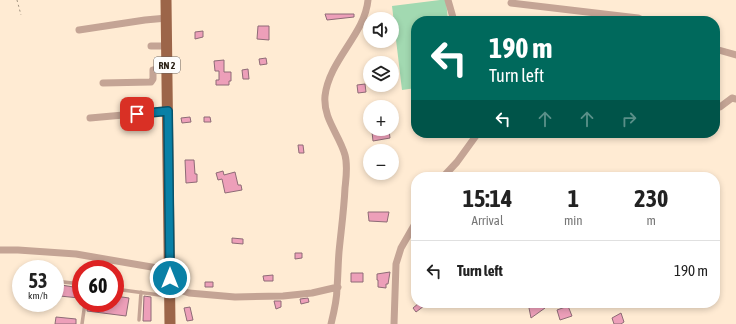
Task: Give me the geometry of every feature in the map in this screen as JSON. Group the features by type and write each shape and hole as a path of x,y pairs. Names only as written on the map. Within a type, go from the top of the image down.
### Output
{"main road":[{"name":"RN 2","path":"166,0 170,324"}],"street":[{"path":"331,324 338,287 339,252 344,215 347,170 345,156 325,111 325,98 327,85 341,55 363,20 368,0"},
{"path":"448,0 453,16"},
{"path":"511,3 621,16"},
{"path":"79,30 167,18"},
{"path":"151,46 167,46"},
{"path":"720,50 736,55"},
{"path":"103,83 150,82 153,79 153,70 167,68"},
{"path":"720,106 732,98 736,99"},
{"path":"90,118 168,111"},
{"path":"448,172 474,138"},
{"path":"394,324 396,264 401,248 411,231"},
{"path":"0,250 76,254 170,270"},
{"path":"170,292 235,297 283,296 312,293 338,287"}],"lane":[{"path":"124,290 141,292 170,292"},
{"path":"139,320 141,292"},
{"path":"82,324 84,312"}],"path":[{"path":"16,0 21,15"}],"green space":[{"path":"446,0 448,16 411,16 411,89 402,90 397,48 399,48 399,12 393,12 392,6"}],"building":[{"path":"325,14 354,14 354,17 327,20"},
{"path":"258,26 269,26 269,40 257,39"},
{"path":"203,31 203,37 195,39 195,32"},
{"path":"266,58 267,64 260,65 259,59"},
{"path":"224,60 224,72 231,72 231,81 229,81 229,85 216,85 216,80 219,80 219,71 215,71 214,61"},
{"path":"248,69 249,79 243,79 242,70"},
{"path":"363,84 363,92 366,92 358,93 357,85"},
{"path":"190,117 191,122 182,123 181,118"},
{"path":"204,117 210,117 211,122 204,122"},
{"path":"372,136 390,136 390,138 373,141"},
{"path":"298,145 303,145 304,153 299,153"},
{"path":"185,160 194,160 197,182 186,183"},
{"path":"223,171 224,175 235,172 238,185 241,185 242,190 225,193 222,179 218,180 216,173"},
{"path":"368,212 389,212 387,222 369,221"},
{"path":"232,238 243,239 243,244 232,243"},
{"path":"295,253 302,253 302,258 295,259"},
{"path":"390,272 386,288 378,287 377,274"},
{"path":"351,273 363,273 363,282 351,282"},
{"path":"273,275 273,281 264,281 263,276"},
{"path":"205,282 213,282 213,287 205,287"},
{"path":"64,285 72,287 72,297 64,296"},
{"path":"144,296 151,297 151,321 143,321"},
{"path":"124,297 129,298 126,316 95,312 124,312"},
{"path":"308,298 309,302 301,304 300,299"},
{"path":"274,301 281,301 281,307 276,309"},
{"path":"190,307 193,320 187,321 184,308"},
{"path":"413,308 421,308 416,312"},
{"path":"529,308 545,308 531,318"},
{"path":"569,308 572,316 560,320 557,310"},
{"path":"621,313 624,322 621,324 614,324 612,318"},
{"path":"56,317 76,319 76,324 55,324"}],"route":[{"path":"137,114 168,111 170,278"}]}
